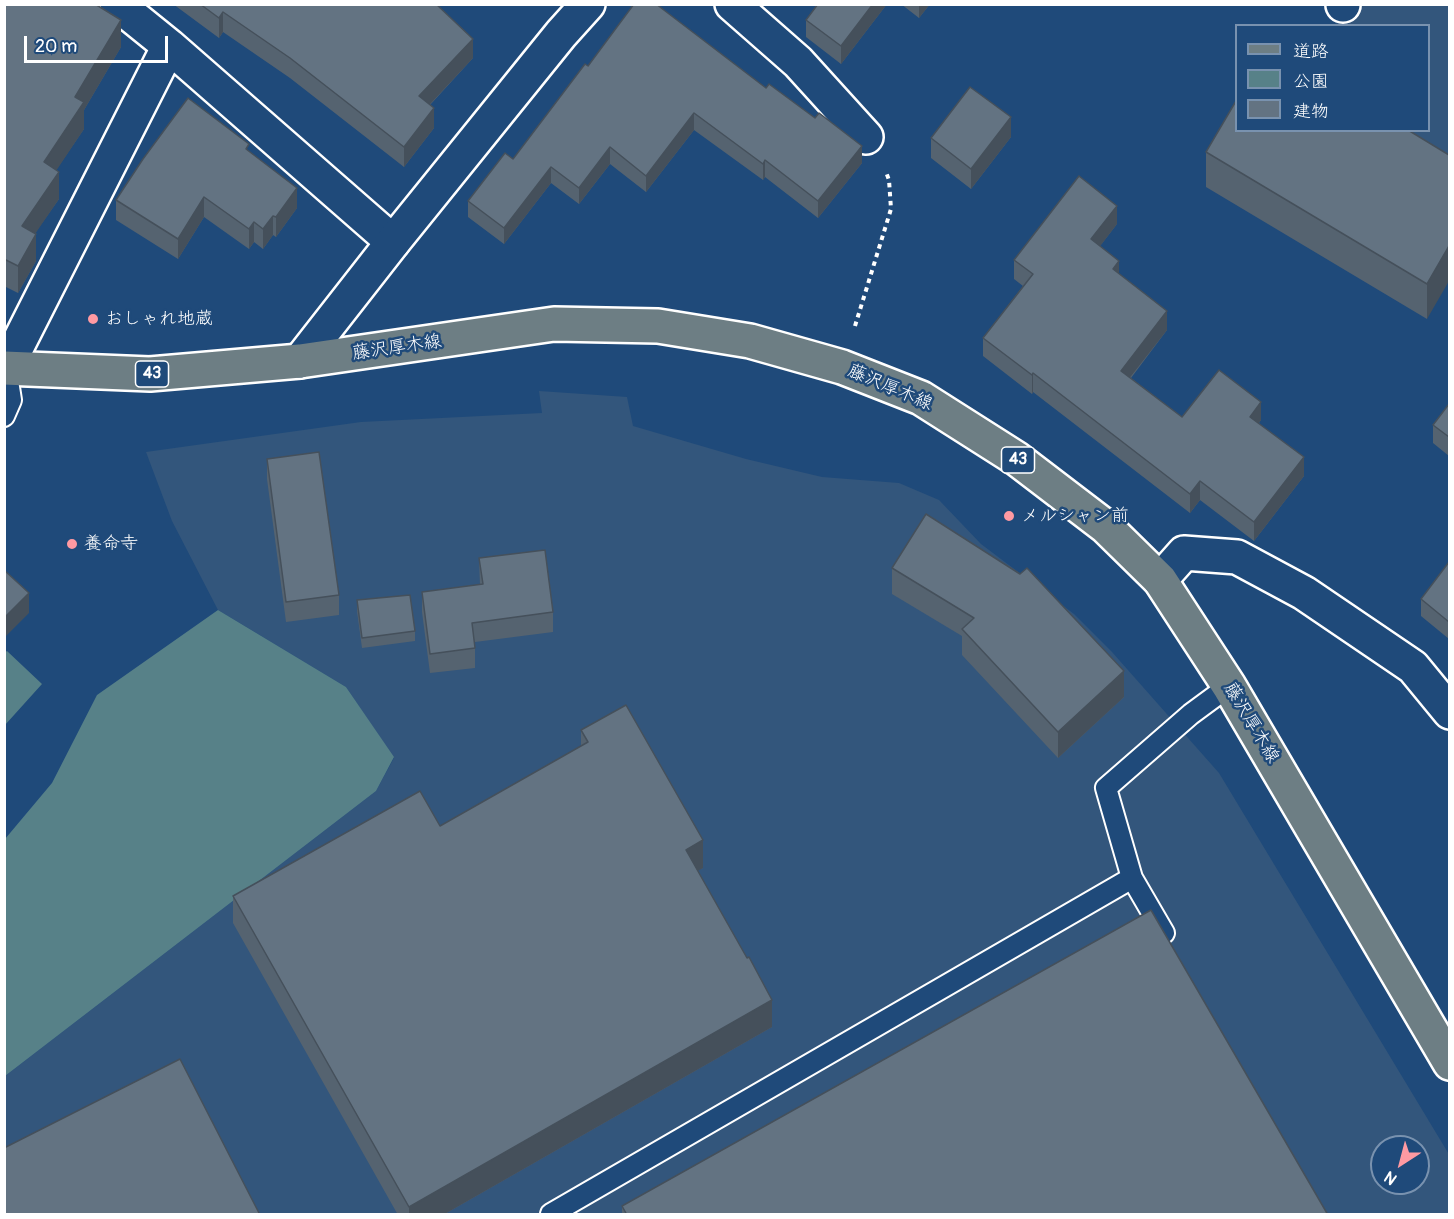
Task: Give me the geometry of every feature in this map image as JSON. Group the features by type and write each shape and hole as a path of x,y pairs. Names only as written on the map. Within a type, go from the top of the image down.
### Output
{"main road":[{"name":"藤沢厚木線","path":"5,368 150,374 300,361 554,324 658,326 750,341 842,367 921,398 1017,459 1106,527 1160,580 1230,686 1449,1063"}],"street":[{"path":"117,4 169,46 393,242"},
{"path":"300,361 393,242 561,34 588,4"},
{"path":"732,4 798,62 866,137"},
{"path":"5,368 169,46"},
{"path":"1160,580 1184,553 1237,557 1304,593 1413,667 1449,712"}],"lane":[{"path":"4,416 11,400 5,368"},
{"path":"1173,949 1132,878 1106,788 1191,714 1230,686"},
{"path":"551,1215 1132,878"}],"path":[{"path":"842,367 891,209 889,180 880,157 866,137"}],"shaded area":[{"path":"1361,5 1449,5 1449,164 1400,132 1430,132 1430,24 1336,24"},
{"path":"539,391 627,397 633,426 746,459 822,477 899,483 939,500 981,544 1074,614 1112,652 1219,773 1450,1156 1449,1214 5,1214 5,1076 376,791 394,758 346,687 218,610 172,521 146,452 361,422 542,413"}],"green space":[{"path":"218,610 346,687 394,757 376,791 5,1076 5,839 52,783 97,695"},
{"path":"7,651 42,684 5,725 4,653"}],"building":[{"path":"4,4 95,4 121,20 75,97 84,102 44,162 59,172 22,226 36,234 18,266 4,259"},
{"path":"200,4 436,4 473,39 419,96 434,108 404,147 290,58 223,12 219,18"},
{"path":"634,4 656,4 766,88 769,84 815,118 819,113 862,146 818,201 765,160 763,164 694,113 646,176 610,147 579,188 551,167 504,228 468,201 505,153 513,159 585,64 588,66"},
{"path":"818,4 873,4 841,46 806,20"},
{"path":"970,87 1011,117 971,169 931,138"},
{"path":"188,98 249,144 246,149 297,188 276,217 273,216 263,229 254,222 249,229 204,197 178,239 116,200"},
{"path":"1235,103 1235,132 1411,132 1449,155 1449,246 1427,284 1206,152"},
{"path":"1079,176 1117,206 1091,239 1119,261 1113,269 1167,311 1121,371 1182,417 1219,370 1261,402 1250,417 1304,457 1254,522 1200,481 1190,494 1033,373 1032,375 983,338 1033,274 1014,260"},
{"path":"1449,404 1449,437 1433,425"},
{"path":"319,452 339,595 286,602 267,459"},
{"path":"926,514 1020,574 1027,568 1124,671 1058,732 962,629 974,618 892,568"},
{"path":"545,550 553,612 472,623 475,648 430,654 422,592 483,584 479,558"},
{"path":"1449,562 1449,622 1421,599"},
{"path":"4,570 29,593 4,618"},
{"path":"410,595 415,631 362,638 357,600"},
{"path":"626,705 703,840 686,850 772,1000 409,1207 233,896 420,791 440,826 588,742 581,730"},
{"path":"1151,910 1328,1215 627,1215 622,1206"},
{"path":"180,1059 260,1215 4,1215 4,1148"}],"place":[{"name":"おしゃれ地蔵","path":"93,319"},
{"name":"メルシャン前","path":"1009,516"},
{"name":"養命寺","path":"72,544"}]}
